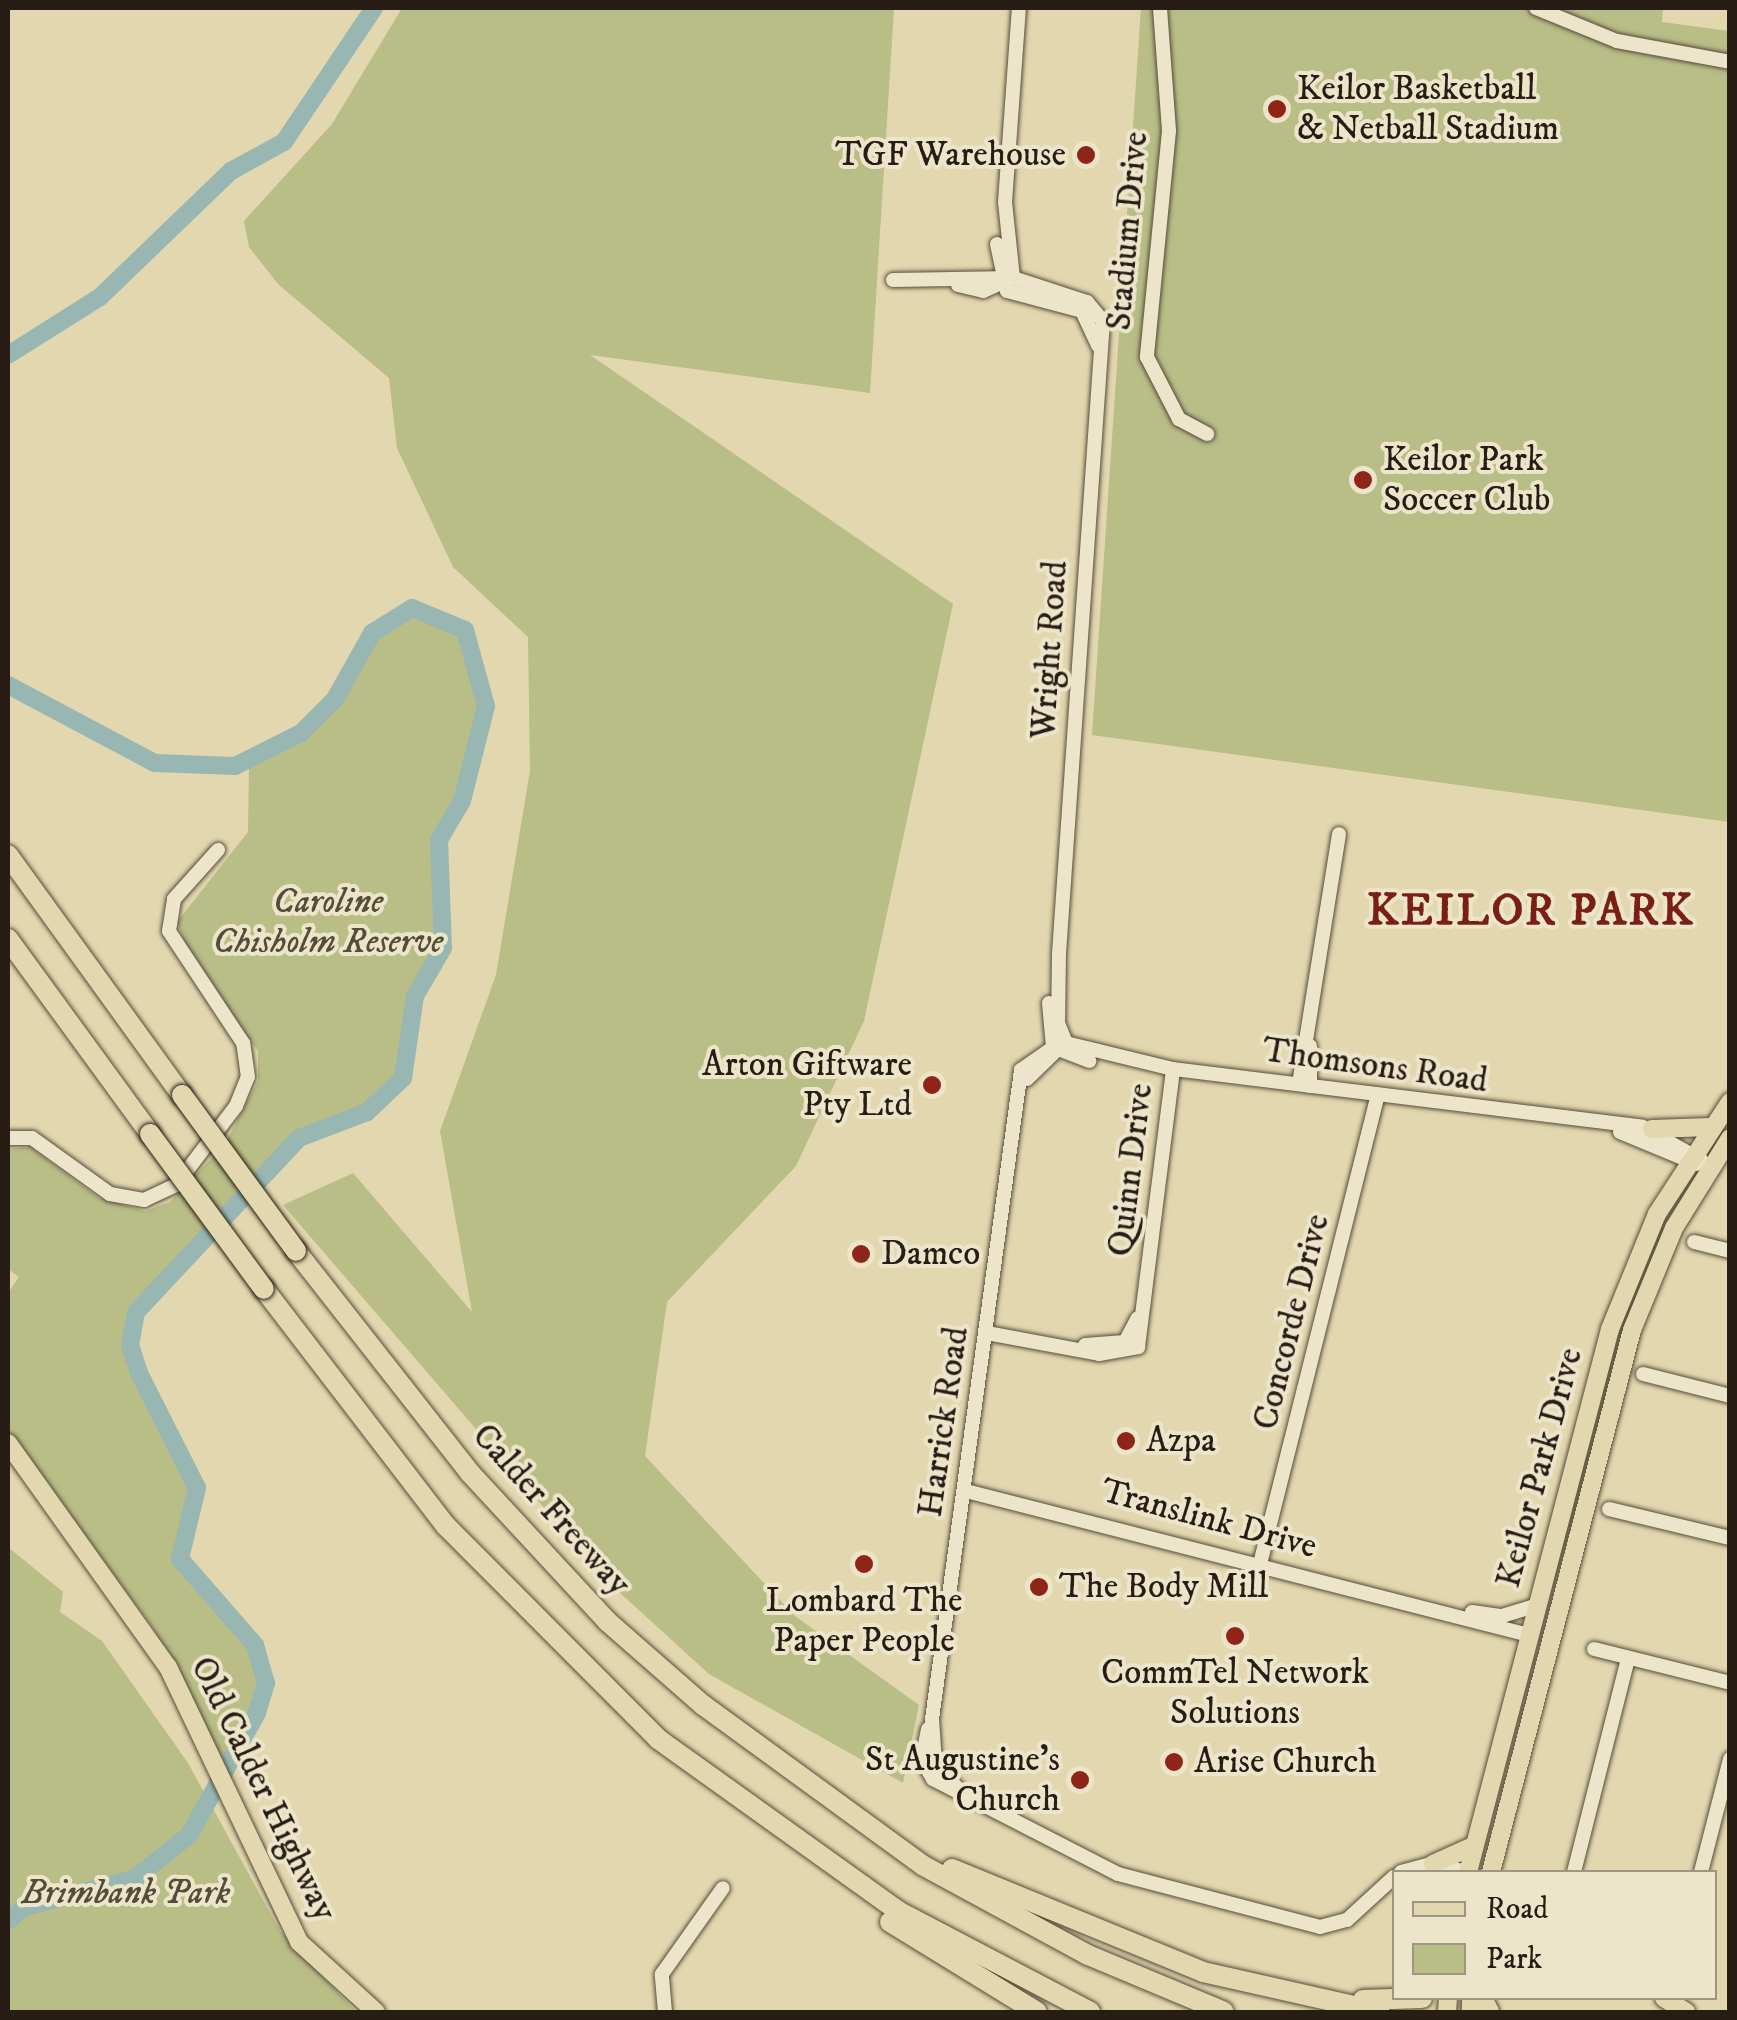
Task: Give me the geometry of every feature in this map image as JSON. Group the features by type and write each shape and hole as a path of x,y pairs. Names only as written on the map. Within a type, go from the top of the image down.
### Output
{"highway":[{"name":"Calder Freeway","path":"8,854 296,1252 470,1474 594,1608 843,1814 1038,1930 1224,2012"},
{"path":"8,939 398,1470 601,1688 828,1878 1037,2012"},
{"path":"601,1688 836,1871 1090,2012"},
{"path":"843,1814 994,1889 1203,1972 1380,2012"},
{"path":"1203,1972 1367,2001 1392,2000"}],"main road":[{"name":"Keilor Park Drive","path":"1467,1870 1610,1329 1690,1156 1730,1102"},
{"path":"1652,1129 1710,1127"},
{"name":"Keilor Park Drive","path":"1492,1870 1632,1330 1710,1169 1730,1138"},
{"name":"Old Calder Highway","path":"9,1450 143,1628 196,1726 244,1839 299,1942 376,2012"},
{"path":"1530,1635 1550,1641"},
{"path":"1500,1845 1507,1870"},
{"path":"1434,1864 1472,1846"}],"street":[{"path":"894,280 957,285 1003,280 1019,8"},
{"name":"Stadium Drive","path":"1160,8 1169,144 1147,357 1179,420 1207,434"},
{"path":"1536,8 1617,41 1730,62"},
{"name":"Wright Road","path":"1003,280 1023,300 1082,311 1100,351 1059,954 1057,1045"},
{"path":"1305,1085 1339,834"},
{"path":"8,1138 32,1138 110,1194 144,1200 176,1185 236,1106 248,1077 243,1043 169,931 174,899 218,850"},
{"name":"Thomsons Road","path":"1057,1045 1152,1066 1652,1129 1710,1169"},
{"name":"Harrick Road","path":"1057,1045 1022,1070 932,1719 934,1764 965,1796 1100,1868 1312,1926 1347,1920 1392,1880"},
{"name":"Quinn Drive","path":"987,1333 1074,1346 1130,1338 1148,1278 1174,1069"},
{"name":"Concorde Drive","path":"1260,1564 1378,1095"},
{"name":"Thomsons Road","path":"1590,1124 1690,1156"},
{"path":"1694,1242 1730,1252"},
{"path":"1642,1374 1730,1396"},
{"name":"Translink Drive","path":"966,1491 1530,1635"},
{"path":"1609,1509 1730,1538"},
{"name":"Translink Drive","path":"1436,1609 1502,1616 1538,1604"},
{"path":"1594,1649 1730,1684"},
{"path":"1575,1870 1628,1658"},
{"path":"1702,1870 1730,1758"},
{"name":"Harrick Road","path":"1416,1870 1434,1864 1459,1870"},
{"path":"665,2012 662,1974 723,1888"}],"green space":[{"path":"402,8 894,8 870,393 590,355 953,604 864,1021 796,1166 667,1302 645,1456 795,1616 919,1705 903,1783 709,1674 607,1581 283,1205 353,1173 472,1312 440,1131 496,975 530,771 528,637 453,567 397,448 389,378 278,284 249,247 244,221 332,124"},
{"path":"1141,8 1663,8 1662,22 1729,31 1729,822 1092,735"},
{"name":"Caroline Chisholm Reserve","path":"412,608 465,630 486,706 462,801 439,840 443,948 415,996 403,1078 367,1112 299,1138 146,1293 130,1344 193,1464 184,1574 255,1645 265,1669 257,1713 226,1776 154,1629 8,1432 8,1293 19,1277 8,1269 8,1149 30,1147 99,1198 145,1211 170,1202 225,1144 258,1081 258,1051 191,958 177,922 248,832 249,763 301,733 335,699 372,633"},
{"path":"1692,1175 1585,1480 1542,1621 1600,1382 1655,1231"},
{"name":"Brimbank Park","path":"8,1547 63,1592 60,1612 102,1641 188,1763 280,1931 356,2012 8,2012"}],"waterway":[{"path":"8,355 100,297 231,171 284,142 374,8"},
{"path":"8,685 155,763 235,766 301,733 335,699 372,633 412,608 465,630 486,706 462,801 439,840 443,948 415,996 403,1078 367,1112 299,1138 136,1312 130,1345 139,1373 197,1488 180,1559 255,1645 266,1683 257,1713 189,1835 134,1879 24,1907 8,1921"}],"place":[{"name":"Keilor Basketball & Netball Stadium","path":"1277,109"},
{"name":"TGF Warehouse","path":"1086,155"},
{"name":"Keilor Park Soccer Club","path":"1363,480"},
{"name":"Arton Giftware Pty Ltd","path":"932,1085"},
{"name":"Damco","path":"861,1254"},
{"name":"Azpa","path":"1126,1441"},
{"name":"Lombard The Paper People","path":"864,1564"},
{"name":"The Body Mill","path":"1039,1587"},
{"name":"CommTel Network Solutions","path":"1235,1636"},
{"name":"Arise Church","path":"1174,1762"},
{"name":"St Augustine's Church","path":"1080,1780"}],"district":[{"name":"KEILOR PARK","path":"1531,912"}]}
